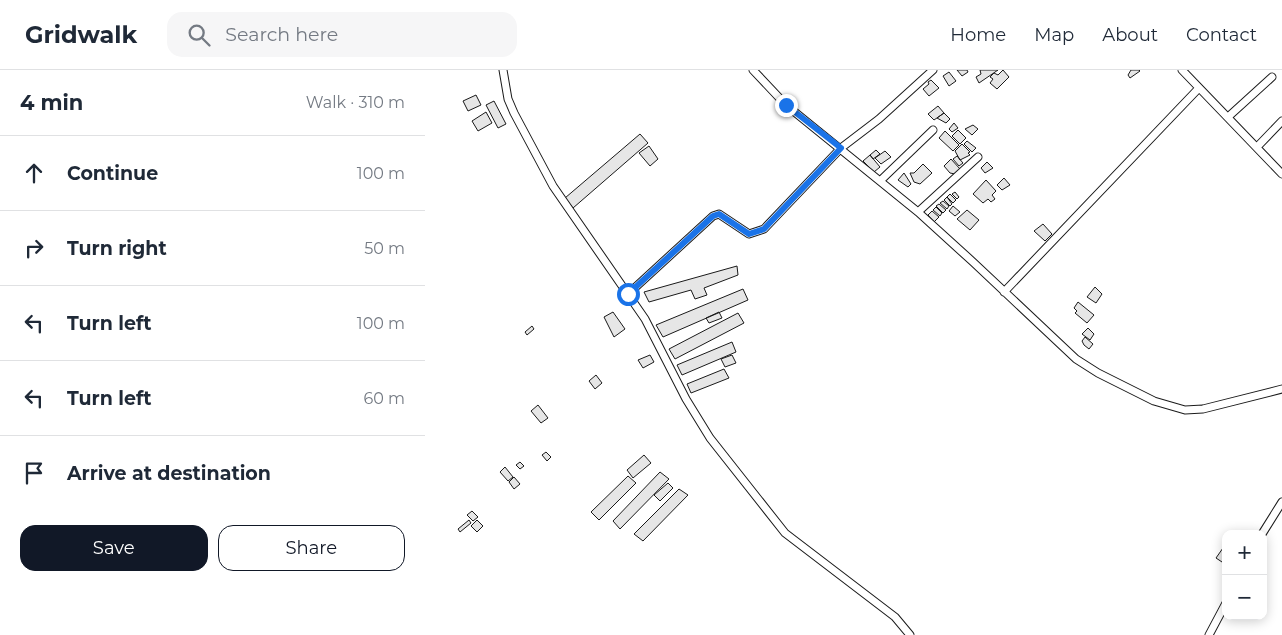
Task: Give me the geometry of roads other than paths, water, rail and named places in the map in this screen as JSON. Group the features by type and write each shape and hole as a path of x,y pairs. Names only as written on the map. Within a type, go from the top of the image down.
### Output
{"street":[{"path":"503,70 508,99 514,113 553,186 628,294 653,334 700,423 774,520 800,546 895,617 910,635"},
{"path":"753,70 786,105 917,212 1076,359 1164,405 1185,410 1203,409 1282,388"},
{"path":"628,294 713,216 719,214 749,234 764,229 841,148 879,119 933,70"},
{"path":"1182,70 1282,174"},
{"path":"1228,117 1273,77"},
{"path":"1004,292 1199,88"},
{"path":"1257,147 1282,121"},
{"path":"880,181 933,130"},
{"path":"917,212 978,157"},
{"path":"1264,530 1282,502"},
{"path":"1209,635 1222,611"}]}
